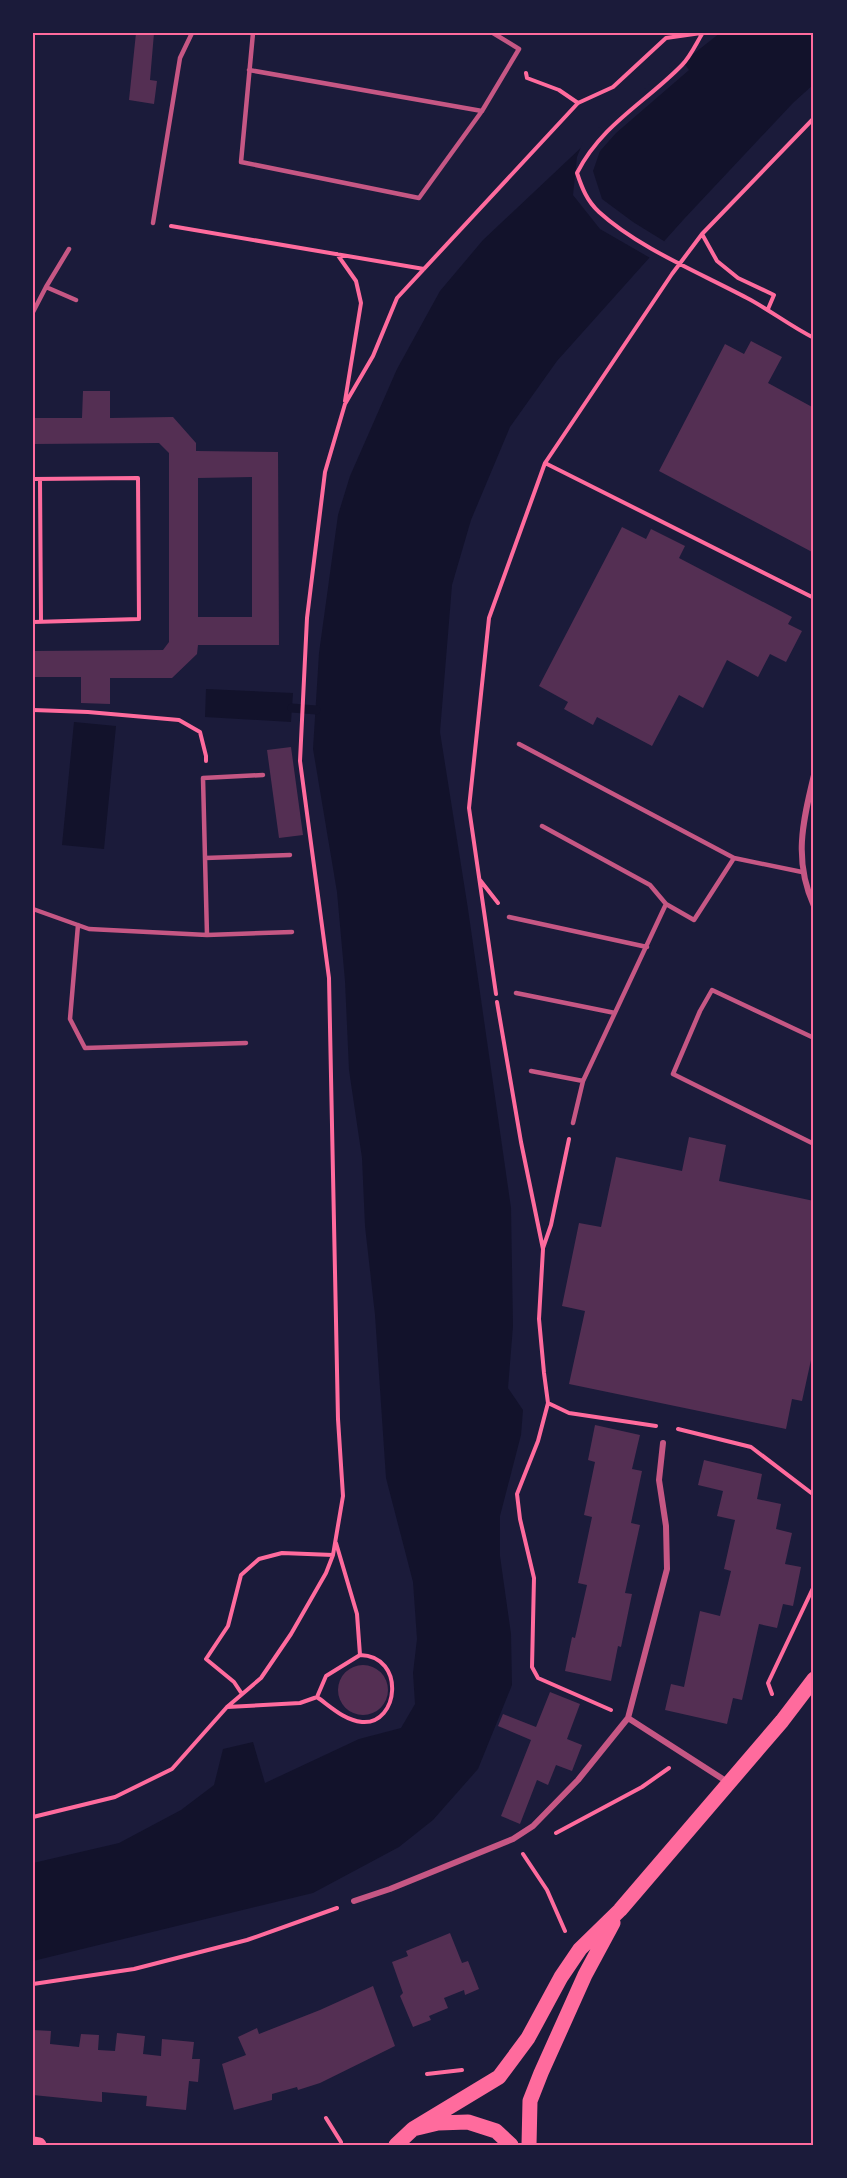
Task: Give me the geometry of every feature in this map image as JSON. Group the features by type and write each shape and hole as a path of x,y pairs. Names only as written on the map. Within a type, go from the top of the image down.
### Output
{"main road":[{"path":"396,2145 413,2129 499,2077 528,2038 561,1977 580,1949 620,1910 782,1721 814,1679"},
{"path":"529,2145 530,2101 585,1975 620,1910"},
{"path":"413,2129 438,2123 468,2122 496,2131 511,2145"},
{"path":"33,2144 39,2145"}],"street":[{"path":"814,775 803,824 802,872 814,906"},
{"path":"354,1902 513,1839 533,1826 578,1780 628,1718 667,1569 666,1526 659,1480 663,1443"},
{"path":"628,1718 729,1783"}],"lane":[{"path":"153,223 180,58 192,33"},
{"path":"253,33 241,162 419,198 482,111 519,49 493,33"},
{"path":"249,70 482,111"},
{"path":"33,312 45,287 69,249"},
{"path":"45,287 76,300"},
{"path":"519,744 734,858 802,872"},
{"path":"207,935 203,778 263,775"},
{"path":"542,826 650,885 666,904 694,920 734,858"},
{"path":"204,858 290,855"},
{"path":"573,1123 584,1081 666,904"},
{"path":"33,909 89,929 207,935 292,932"},
{"path":"509,917 646,947"},
{"path":"78,925 70,1019 85,1048 246,1043"},
{"path":"814,1038 712,990 700,1011 673,1074 814,1144"},
{"path":"516,993 615,1013"},
{"path":"531,1071 584,1081"}],"path":[{"path":"702,33 684,63 602,134 587,154 577,173 585,195 598,212 631,237 768,309 788,325 814,338"},
{"path":"345,404 373,356 397,298 578,103 613,87 666,38 702,33"},
{"path":"527,78 559,90 578,103"},
{"path":"153,223 424,269"},
{"path":"702,234 717,261 738,278 774,295 768,309"},
{"path":"33,1817 115,1797 172,1769 227,1707 261,1677 291,1634 326,1573 336,1542 343,1497 338,1419 329,978 300,761 307,618 325,472 345,404 361,303 356,280 337,254"},
{"path":"545,462 814,598"},
{"path":"33,479 138,478 139,619 33,622"},
{"path":"40,479 41,622"},
{"path":"33,710 179,720 200,732 206,756 203,778"},
{"path":"479,880 509,917"},
{"path":"543,1249 573,1123"},
{"path":"548,1403 569,1413 657,1426"},
{"path":"676,1429 751,1447 814,1495"},
{"path":"336,1542 357,1614 360,1654"},
{"path":"242,1694 234,1682 206,1659 228,1626 241,1575 259,1559 282,1553 333,1555"},
{"path":"782,1721 768,1683 814,1586"},
{"path":"227,1707 300,1703 317,1697 326,1676 360,1654 381,1660 392,1679 393,1691 385,1711 379,1717 364,1722 345,1717 317,1697"},
{"path":"521,1851 547,1890 558,1915"},
{"path":"33,1984 134,1969 247,1940 354,1902"},
{"path":"427,2074 466,2069"},
{"path":"326,2118 341,2142"}],"shaded area":[{"path":"720,33 814,33 814,84 793,103 684,219 557,361 510,427 471,520 452,585 440,732 511,1208 513,1326 508,1388 523,1410 521,1435 500,1516 500,1556 511,1634 512,1685 478,1769 433,1820 399,1847 313,1893 33,1961 33,1863 119,1843 181,1810 214,1785 223,1749 253,1742 265,1783 359,1739 401,1728 415,1704 413,1673 417,1639 413,1582 386,1478 375,1315 365,1226 362,1158 349,1070 345,981 337,892 313,749 319,653 338,515 350,476 397,369 440,291 483,240 587,142 636,99"},
{"path":"206,689 293,693 291,722 205,717"},
{"path":"74,722 116,726 104,849 62,845"}],"pier":[{"path":"681,59 689,70 616,133 600,151 593,171 602,199 667,243 652,259 600,229 573,195 577,157 583,142"}],"building":[{"path":"136,33 154,33 150,80 157,81 154,104 129,100"},
{"path":"751,341 782,357 768,383 814,408 814,553 659,471 725,344 744,354"},
{"path":"83,391 110,391 110,418 173,417 196,443 196,451 278,452 279,645 198,645 197,654 172,678 110,678 110,704 81,703 81,677 33,677 33,651 163,650 169,642 169,453 159,443 33,444 33,418 82,418","holes":["252,477 252,617 198,617 198,478"]},
{"path":"622,527 646,539 651,529 685,546 679,558 792,617 788,624 802,631 786,662 770,654 758,677 727,660 703,708 679,695 652,746 597,717 593,725 564,709 568,702 539,686"},
{"path":"291,747 303,835 279,838 267,750"},
{"path":"689,1137 726,1145 719,1181 814,1201 814,1361 811,1360 802,1401 792,1399 786,1429 569,1384 585,1311 562,1306 579,1223 601,1227 616,1157 682,1171"},
{"path":"595,1425 640,1435 632,1469 642,1471 631,1523 640,1525 625,1593 632,1594 611,1681 565,1671 587,1585 578,1583 592,1517 584,1515 595,1462 588,1460"},
{"path":"704,1460 762,1474 757,1499 781,1504 776,1529 792,1533 785,1564 801,1567 793,1606 783,1604 777,1628 759,1624 742,1700 733,1698 727,1724 665,1710 671,1684 684,1687 700,1611 720,1616 731,1571 724,1569 735,1520 717,1516 723,1491 698,1485"},
{"path":"358,1665 368,1665 381,1672 388,1685 388,1695 381,1708 368,1715 358,1715 349,1711 342,1704 338,1695 338,1685 342,1676 349,1669"},
{"path":"550,1692 580,1704 567,1739 582,1745 572,1771 556,1765 548,1785 537,1780 520,1824 501,1816 531,1740 498,1726 503,1714 536,1727"},
{"path":"450,1933 462,1963 468,1961 479,1989 465,1995 464,1990 444,1998 448,2008 429,2016 431,2020 413,2027 400,1996 403,1993 392,1962 408,1956 406,1951"},
{"path":"373,1986 395,2046 320,2083 298,2090 297,2087 272,2094 272,2100 234,2110 222,2064 246,2055 238,2037 257,2028 259,2034"},
{"path":"33,2030 51,2031 50,2044 79,2047 81,2034 99,2035 98,2050 115,2051 117,2033 145,2036 143,2054 161,2056 162,2039 194,2042 192,2059 200,2059 198,2082 189,2081 186,2110 146,2106 147,2096 102,2092 102,2102 33,2095"}],"waterway":[{"path":"292,708 316,710"}]}
